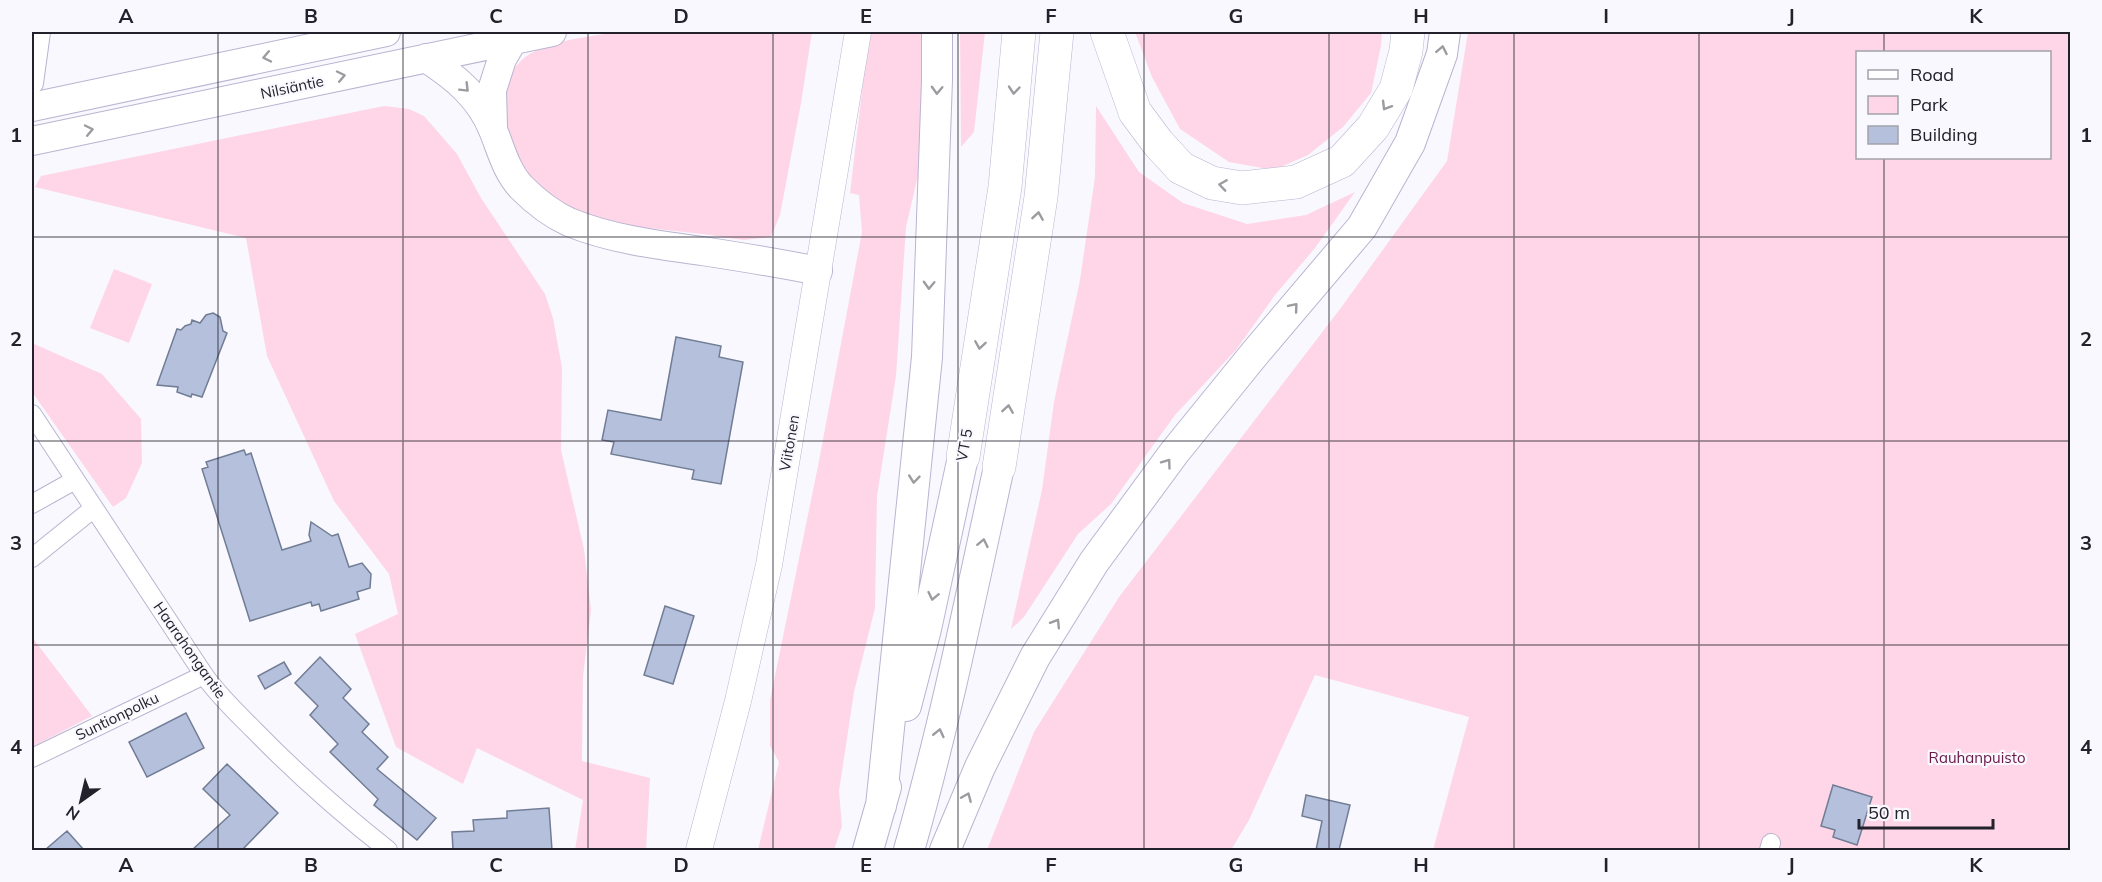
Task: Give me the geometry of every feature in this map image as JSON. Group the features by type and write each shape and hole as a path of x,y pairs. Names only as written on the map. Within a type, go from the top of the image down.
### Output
{"highway":[{"path":"881,806 927,357 937,32"},
{"name":"VT 5","path":"868,850 926,629 963,457 1005,187 1019,32"},
{"path":"909,850 952,681 999,467 1041,197 1057,32"},
{"path":"1107,32 1135,112 1158,143 1180,168 1212,183 1242,188 1296,182 1342,161 1373,128 1396,89 1406,51 1408,32"},
{"path":"945,850 980,767 1035,657 1094,562 1174,453 1362,227 1410,143 1442,54 1445,32"}],"main road":[{"path":"32,107 386,32"},
{"name":"Nilsiäntie","path":"32,141 552,32"},
{"name":"Viitonen","path":"699,850 738,700 768,565 858,32"},
{"path":"493,129 492,90 502,59 513,40"},
{"path":"426,58 466,88 479,103 493,129 507,166 519,184 545,207 567,221 646,243 780,262 818,271"}],"street":[{"path":"32,82 39,32"},
{"name":"Haarahongantie","path":"32,414 220,696 290,767 388,850"},
{"path":"32,504 75,480"},
{"path":"32,558 94,508"},
{"name":"Suntionpolku","path":"32,758 204,675"}],"green space":[{"path":"617,32 812,32 780,215 771,237 744,240 609,222 573,210 557,201 531,178 521,164 507,131 504,114 505,96 511,73 522,60 541,48"},
{"path":"869,32 925,32 920,167 906,227 896,376 877,496 875,608 854,692 839,791 842,826 834,850 758,850 779,762 770,746 770,700 818,466 862,232 859,195 850,193"},
{"path":"960,32 985,32 974,132 961,147"},
{"path":"1135,32 1382,32 1371,93 1343,127 1308,155 1274,170 1229,162 1180,129 1152,77"},
{"name":"Rauhanpuisto","path":"1468,32 2070,32 2070,850 1433,850 1469,717 1315,675 1249,820 1231,850 987,850 1034,732 1119,597 1340,309 1447,161"},
{"path":"384,106 409,109 424,116 457,154 481,198 545,294 553,318 562,368 561,450 584,549 591,610 583,677 582,761 650,778 646,850 575,850 583,800 477,748 463,784 396,747 355,634 398,614 389,574 334,501 267,356 246,238 35,187 41,176"},
{"path":"1096,106 1139,172 1183,203 1247,224 1306,215 1355,192 1315,248 1275,295 1236,350 1175,415 1111,504 1078,534 1024,617 1011,629 1042,490 1054,402 1080,280 1095,177"},
{"path":"114,269 152,284 129,343 90,328"},
{"path":"32,343 102,374 141,419 142,463 126,498 113,507 32,392"},
{"path":"32,637 92,716 32,747"}],"building":[{"path":"213,313 220,317 223,331 227,333 202,397 192,394 191,397 177,392 178,387 157,385 177,329 181,330 191,324 192,320 200,323 206,315"},
{"path":"676,337 721,346 719,357 743,362 721,484 692,479 694,470 611,454 614,442 602,440 608,410 661,420"},
{"path":"244,450 246,455 251,453 282,550 311,541 309,535 311,522 332,536 338,534 349,567 362,563 371,574 370,588 357,592 359,599 321,611 319,604 312,606 311,602 250,621 202,469 208,467 206,462"},
{"path":"665,606 694,616 673,684 644,675"},
{"path":"320,657 351,689 343,698 369,724 362,732 388,757 377,769 436,818 417,840 374,805 378,799 330,752 338,744 310,715 318,706 295,683"},
{"path":"284,662 291,674 265,689 258,676"},
{"path":"186,713 204,748 147,777 129,742"},
{"path":"227,764 278,813 242,850 192,850 230,815 203,789"},
{"path":"1833,785 1872,797 1857,845 1833,837 1835,830 1821,826"},
{"path":"1306,795 1350,805 1339,850 1316,850 1322,821 1302,816"},
{"path":"549,808 552,850 453,850 452,832 474,831 473,820 507,818 507,811"},
{"path":"67,831 84,850 45,850"}]}
